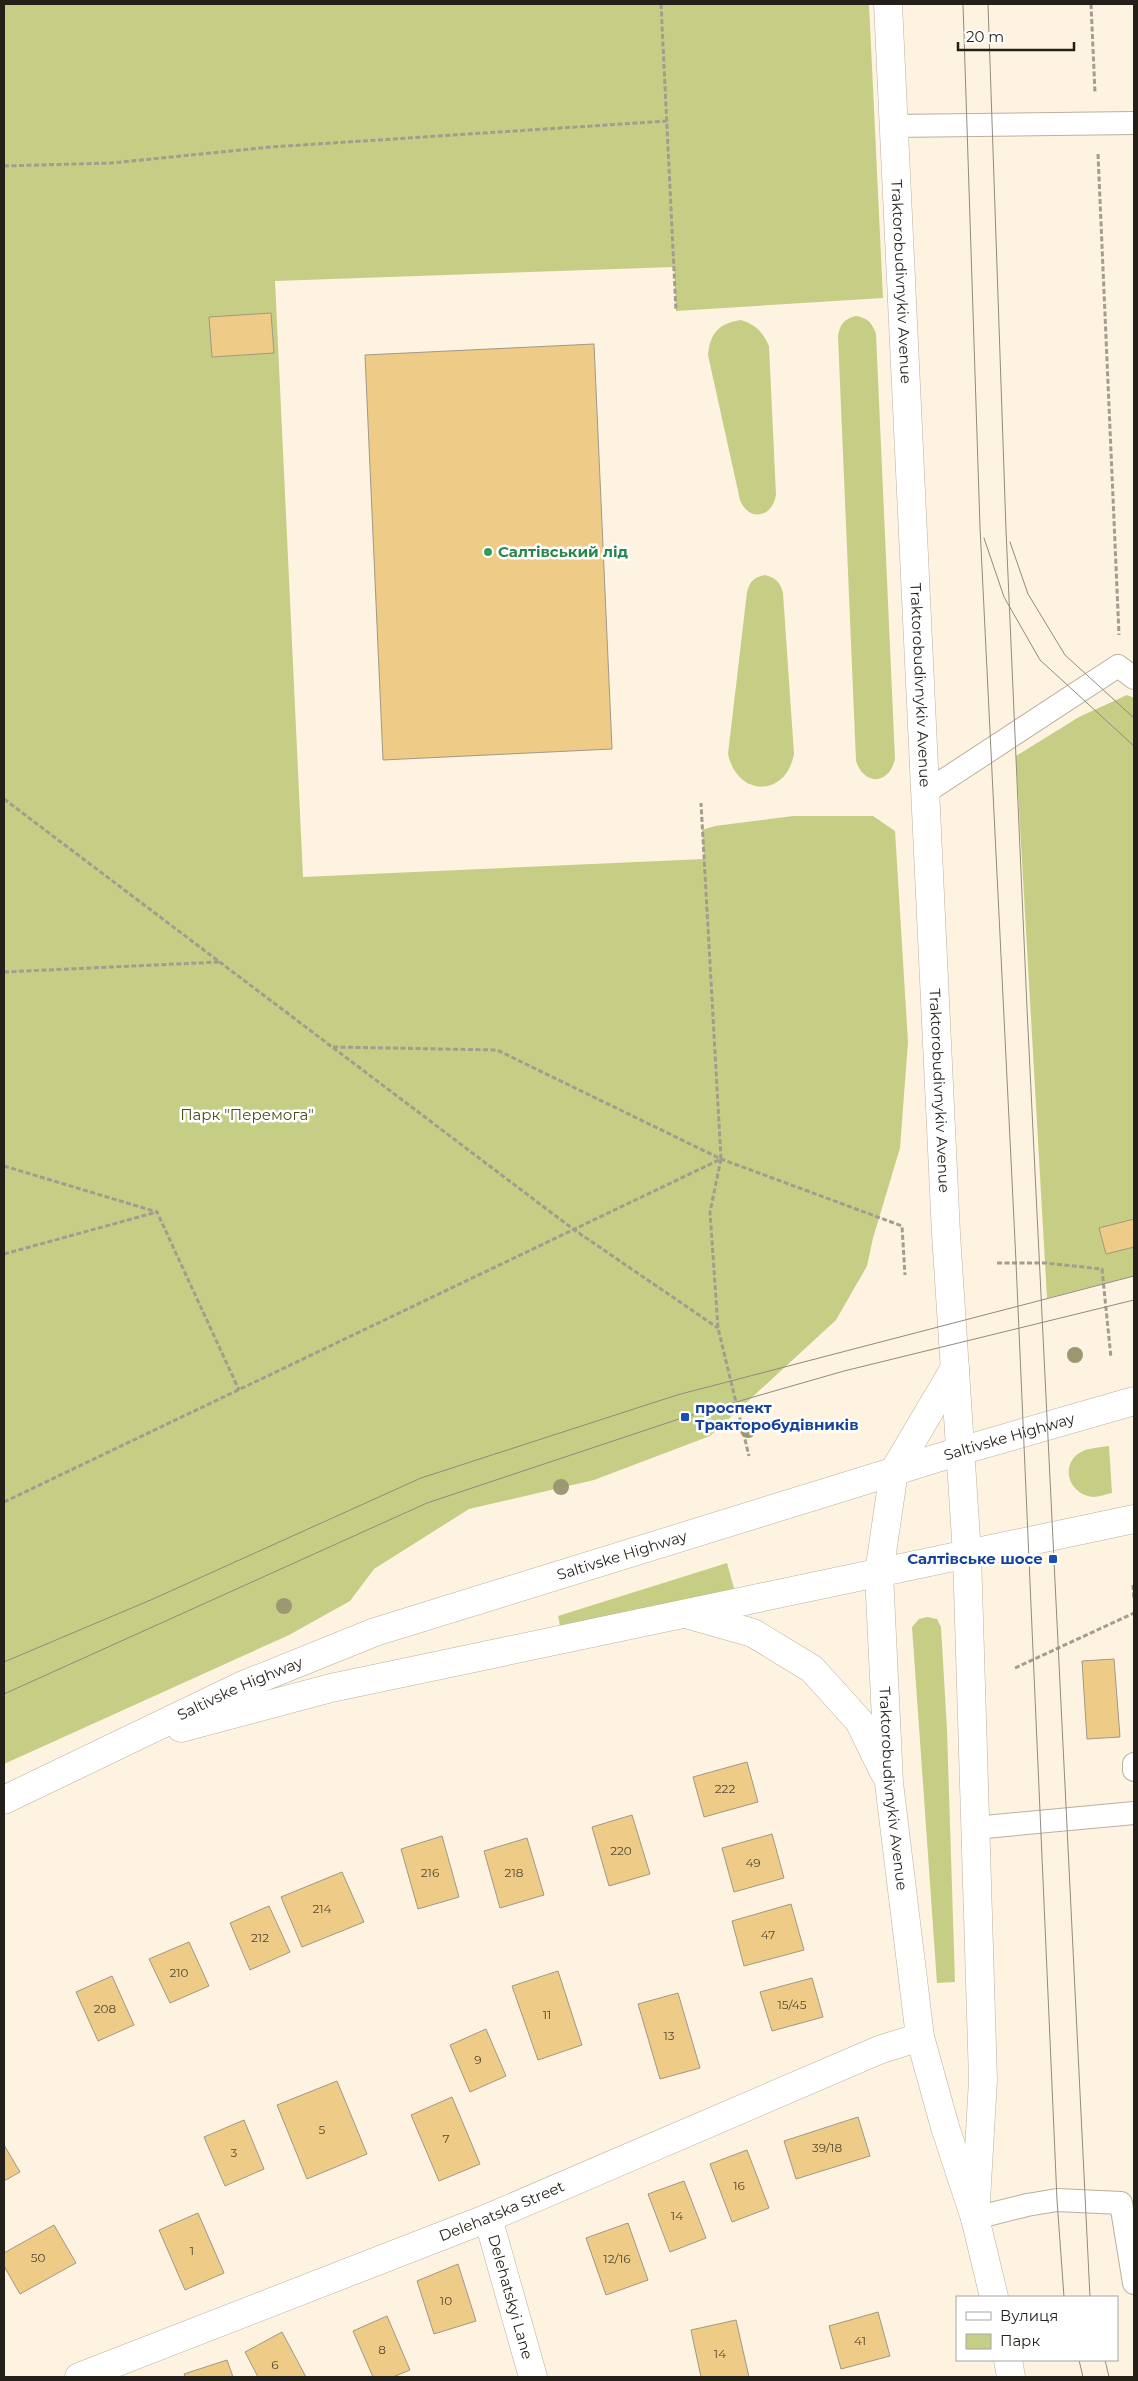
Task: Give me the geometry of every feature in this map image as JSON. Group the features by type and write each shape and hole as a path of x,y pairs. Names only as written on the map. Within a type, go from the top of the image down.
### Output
{"main road":[{"name":"Traktorobudivnykiv Avenue","path":"888,4 946,1234 967,1554 982,2080 975,2218"},
{"name":"Traktorobudivnykiv Avenue","path":"955,1368 894,1471 879,1573 890,1784 920,2037 945,2127 975,2218 994,2296"},
{"name":"Saltivske Highway","path":"4,1800 241,1686 375,1632 894,1471 1134,1401"},
{"name":"Saltivske Highway","path":"122,1744 331,1688 1134,1519"},
{"path":"686,1614 753,1633 812,1669 859,1721 890,1784"},
{"name":"Delehatska Street","path":"78,2377 488,2218 879,2050 920,2037"},
{"name":"Delehatskyi Lane","path":"488,2218 533,2377"},
{"path":"1008,2361 1011,2377"}],"lane":[{"path":"894,126 1134,123"},
{"path":"926,792 1118,666 1134,678"},
{"path":"1134,1764 1134,1770"},
{"path":"974,1828 1134,1813"},
{"path":"975,2218 1027,2205 1057,2200 1122,2202 1134,2283"}],"path":[{"path":"661,4 676,311"},
{"path":"1091,4 1119,636"},
{"path":"4,166 111,163 271,147 667,121"},
{"path":"4,799 573,1229 718,1328"},
{"path":"700,803 721,1159 710,1212 718,1328 749,1456"},
{"path":"4,972 219,962"},
{"path":"332,1047 497,1050 721,1159 902,1226 905,1274"},
{"path":"4,1502 721,1159"},
{"path":"4,1166 157,1212 240,1390"},
{"path":"4,1254 157,1212"},
{"path":"997,1263 1046,1263 1102,1269 1111,1358"},
{"path":"1133,1584 1134,1599"},
{"path":"1015,1668 1134,1613"}],"green space":[{"name":"Парк \"Перемога\"","path":"4,4 869,4 883,298 676,311 674,267 275,281 303,877 704,859 702,830 715,826 793,816 873,816 895,831 908,1042 900,1148 873,1238 867,1266 836,1320 710,1436 594,1480 469,1509 374,1569 350,1601 289,1635 4,1764"},
{"path":"856,316 869,321 876,334 895,759 888,774 876,779 865,775 856,761 838,336 843,323"},
{"path":"741,320 758,329 769,346 776,495 770,509 760,514 749,512 740,500 708,355 711,341 717,330 733,321"},
{"path":"765,575 777,581 783,593 794,754 789,768 782,779 772,785 761,787 741,778 733,768 728,754 747,592 753,580"},
{"path":"1127,695 1134,698 1134,1276 1047,1298 1016,756 1079,717"},
{"path":"1109,1446 1112,1493 1098,1497 1084,1495 1077,1490 1069,1476 1071,1461 1085,1450"},
{"path":"727,1563 737,1599 562,1636 558,1616"},
{"path":"927,1617 937,1619 941,1627 947,1730 955,1982 937,1983 912,1627 919,1619"}],"building":[{"path":"271,313 274,353 212,357 209,317"},
{"name":"Салтівський лід","path":"594,344 612,749 383,760 365,355"},
{"path":"1134,1219 1134,1247 1106,1254 1099,1228"},
{"path":"1114,1659 1120,1737 1087,1739 1082,1661"},
{"path":"747,1762 758,1802 704,1817 693,1777"},
{"path":"632,1815 650,1874 609,1886 592,1827"},
{"path":"772,1834 784,1878 734,1892 722,1848"},
{"path":"442,1836 459,1897 418,1909 401,1849"},
{"path":"527,1838 544,1895 500,1908 484,1851"},
{"path":"342,1872 364,1922 302,1947 281,1897"},
{"path":"791,1904 804,1950 744,1966 732,1921"},
{"path":"269,1906 290,1952 250,1970 230,1923"},
{"path":"189,1942 209,1986 170,2003 149,1959"},
{"path":"558,1971 582,2045 538,2060 512,1986"},
{"path":"112,1976 134,2025 98,2041 76,1992"},
{"path":"812,1978 823,2017 772,2031 760,1992"},
{"path":"678,1993 700,2068 660,2079 638,2004"},
{"path":"486,2029 506,2076 470,2092 450,2045"},
{"path":"337,2081 367,2154 307,2179 277,2105"},
{"path":"452,2097 480,2164 439,2181 411,2115"},
{"path":"858,2117 870,2156 796,2179 784,2141"},
{"path":"244,2120 264,2169 225,2186 204,2137"},
{"path":"4,2145 20,2172 4,2181"},
{"path":"747,2150 769,2208 732,2222 710,2164"},
{"path":"684,2181 706,2238 670,2252 648,2194"},
{"path":"198,2213 224,2273 185,2290 159,2230"},
{"path":"628,2223 648,2280 606,2295 586,2238"},
{"path":"54,2225 76,2263 20,2294 4,2266 4,2253"},
{"path":"458,2264 476,2321 434,2334 417,2281"},
{"path":"878,2312 890,2356 841,2369 829,2326"},
{"path":"387,2316 410,2370 393,2377 373,2377 353,2331"},
{"path":"736,2320 749,2377 701,2377 691,2330"},
{"path":"282,2332 306,2377 258,2377 245,2352"},
{"path":"227,2360 233,2377 185,2377 184,2374"}],"tram line":[{"path":"963,4 980,527 1016,1262 1057,2200 1064,2296"},
{"path":"988,4 1006,530 1027,1008 1090,2296"},
{"path":"984,538 1004,597 1040,660 1134,746"},
{"path":"1010,542 1028,594 1065,655 1134,718"},
{"path":"4,1662 153,1599 421,1478 677,1395 1134,1276"},
{"path":"4,1694 427,1503 685,1417 736,1402 844,1371 1134,1300"},
{"path":"1079,2361 1083,2377"},
{"path":"1105,2361 1109,2377"}],"place":[{"name":"Салтівський лід","path":"488,552"},
{"name":"проспект Тракторобудівників","path":"685,1417"},
{"name":"Салтівське шосе","path":"1053,1559"}]}
